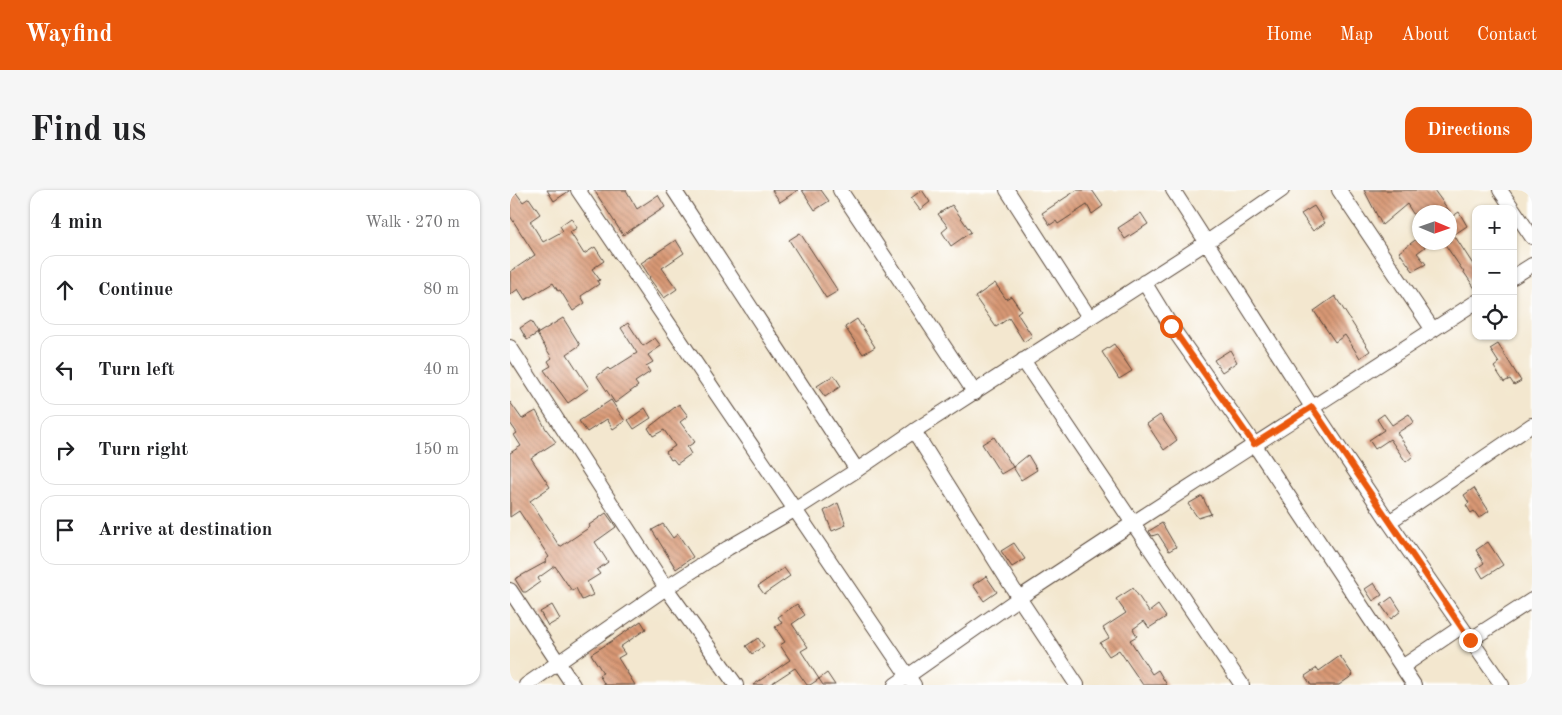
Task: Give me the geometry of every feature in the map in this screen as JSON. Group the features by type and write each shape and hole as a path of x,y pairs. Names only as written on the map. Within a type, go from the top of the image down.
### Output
{"street":[{"path":"578,190 911,680"},
{"path":"674,190 857,470"},
{"path":"840,190 975,393"},
{"path":"1007,190 1089,317"},
{"path":"1173,190 1312,407 1461,628 1502,685"},
{"path":"526,685 666,588 857,470 1089,317 1207,242 1282,190"},
{"path":"1339,190 1433,330"},
{"path":"1500,190 1510,205"},
{"path":"1517,215 1532,237"},
{"path":"1517,274 1532,265"},
{"path":"1144,282 1171,326 1254,444 1414,685"},
{"path":"896,685 911,680 1020,598 1133,523 1472,305"},
{"path":"510,347 666,588 736,685"},
{"path":"1023,360 1242,685"},
{"path":"1389,522 1532,425"},
{"path":"914,431 1077,685"},
{"path":"510,590 573,685"},
{"path":"1470,640 1532,600"},
{"path":"1402,666 1461,628"}],"building":[{"path":"510,190 514,190 523,202 529,198 540,214 530,221 543,242 563,231 560,226 571,218 577,228 570,232 584,254 595,247 604,261 592,269 600,280 597,281 599,284 581,296 585,303 573,311 560,290 558,291 553,283 525,300 518,289 510,295 510,272 535,255 510,216"},
{"path":"547,190 569,190 569,191 554,201"},
{"path":"594,190 626,190 637,209 658,195 665,207 623,235"},
{"path":"772,190 798,190 780,202"},
{"path":"802,190 821,190 829,201 815,210"},
{"path":"922,190 930,202 920,210 911,198"},
{"path":"1077,190 1092,190 1103,206 1092,214 1087,205 1058,224 1056,221 1050,225 1042,213"},
{"path":"1364,190 1434,190 1445,205 1412,205 1412,212 1407,204 1382,225"},
{"path":"952,205 971,232 951,246 942,232 948,227 938,214"},
{"path":"1314,206 1325,223 1313,231 1301,214"},
{"path":"1459,212 1467,226 1457,233 1457,213"},
{"path":"1141,213 1148,224 1125,239 1118,228"},
{"path":"800,233 838,291 826,298 789,240"},
{"path":"676,240 684,253 662,268 677,289 664,298 649,278 641,263"},
{"path":"1457,240 1472,263 1472,284 1449,250 1457,250"},
{"path":"1412,242 1412,250 1421,250 1417,253 1426,264 1413,271 1399,252"},
{"path":"995,283 1006,299 1011,296 1021,310 1017,313 1032,336 1024,342 1009,318 996,327 975,297"},
{"path":"1335,296 1370,351 1360,358 1345,335 1335,342 1314,311"},
{"path":"563,318 580,345 567,354 589,388 568,403 544,370 551,366 548,361 552,358 537,334"},
{"path":"857,319 875,347 863,354 845,327"},
{"path":"531,321 538,333 527,340 520,328"},
{"path":"628,323 643,346 655,338 661,346 648,355 653,362 646,366 650,372 635,382 638,386 615,403 597,376 637,353 621,328"},
{"path":"1114,344 1132,371 1119,379 1102,352"},
{"path":"1498,344 1521,381 1514,385 1510,379 1504,382 1494,367 1499,363 1490,349"},
{"path":"1230,350 1237,362 1222,372 1214,360"},
{"path":"834,375 841,386 825,397 817,386"},
{"path":"611,400 625,421 613,429 607,419 587,432 579,421"},
{"path":"510,402 522,419 536,411 556,442 531,458 550,487 530,501 560,547 590,527 589,525 606,513 616,527 595,542 608,562 597,570 600,574 587,582 593,595 582,600 576,588 572,591 555,566 538,578 540,582 526,592 523,592 515,579 546,562 545,560 549,557 519,511 510,517 510,453 521,446 514,435 517,433 510,423"},
{"path":"679,404 688,416 680,422 695,442 687,447 691,454 677,464 673,459 671,460 666,452 675,446 664,430 653,436 648,428"},
{"path":"645,408 651,418 634,429 628,420"},
{"path":"1384,414 1392,425 1409,414 1414,422 1397,433 1413,456 1406,462 1390,439 1375,449 1369,440 1384,430 1377,419"},
{"path":"1160,415 1177,440 1164,450 1147,424"},
{"path":"994,437 1013,467 1001,474 982,444"},
{"path":"1028,455 1037,470 1021,480 1013,467"},
{"path":"1474,488 1489,511 1479,518 1474,511 1471,513 1466,505 1469,503 1464,495"},
{"path":"1202,496 1211,514 1198,518 1188,504"},
{"path":"838,503 846,525 832,531 824,511"},
{"path":"1162,523 1176,547 1169,551 1158,534 1152,536 1149,531"},
{"path":"663,524 673,538 678,534 693,557 676,569 652,530"},
{"path":"1488,542 1503,565 1483,578 1477,568 1484,563 1476,550"},
{"path":"1014,543 1025,559 1012,567 1001,551"},
{"path":"784,568 790,576 764,594 758,586"},
{"path":"986,576 997,592 984,601 973,585"},
{"path":"1374,583 1382,595 1373,601 1365,589"},
{"path":"1133,588 1149,612 1158,605 1166,617 1149,628 1144,621 1133,629 1137,636 1130,640 1152,674 1158,670 1167,685 1143,685 1119,650 1109,656 1100,643 1109,638 1103,628 1126,613 1116,599"},
{"path":"1392,597 1401,611 1391,619 1381,605"},
{"path":"797,604 805,615 792,624 808,647 801,651 819,679 807,685 795,668 769,685 753,685 790,660 780,645 785,642 775,627 782,623 778,617"},
{"path":"552,605 560,619 548,626 540,612"},
{"path":"641,621 646,629 620,647 625,654 618,658 635,685 605,685 599,675 603,673 591,654"},
{"path":"758,638 764,646 752,654 746,646"},
{"path":"1340,656 1353,675 1339,685 1311,685 1305,676 1317,668 1319,671"},
{"path":"827,673 835,685 823,685 819,679"}],"route":[{"path":"1171,326 1254,444 1312,407 1470,640"}]}
